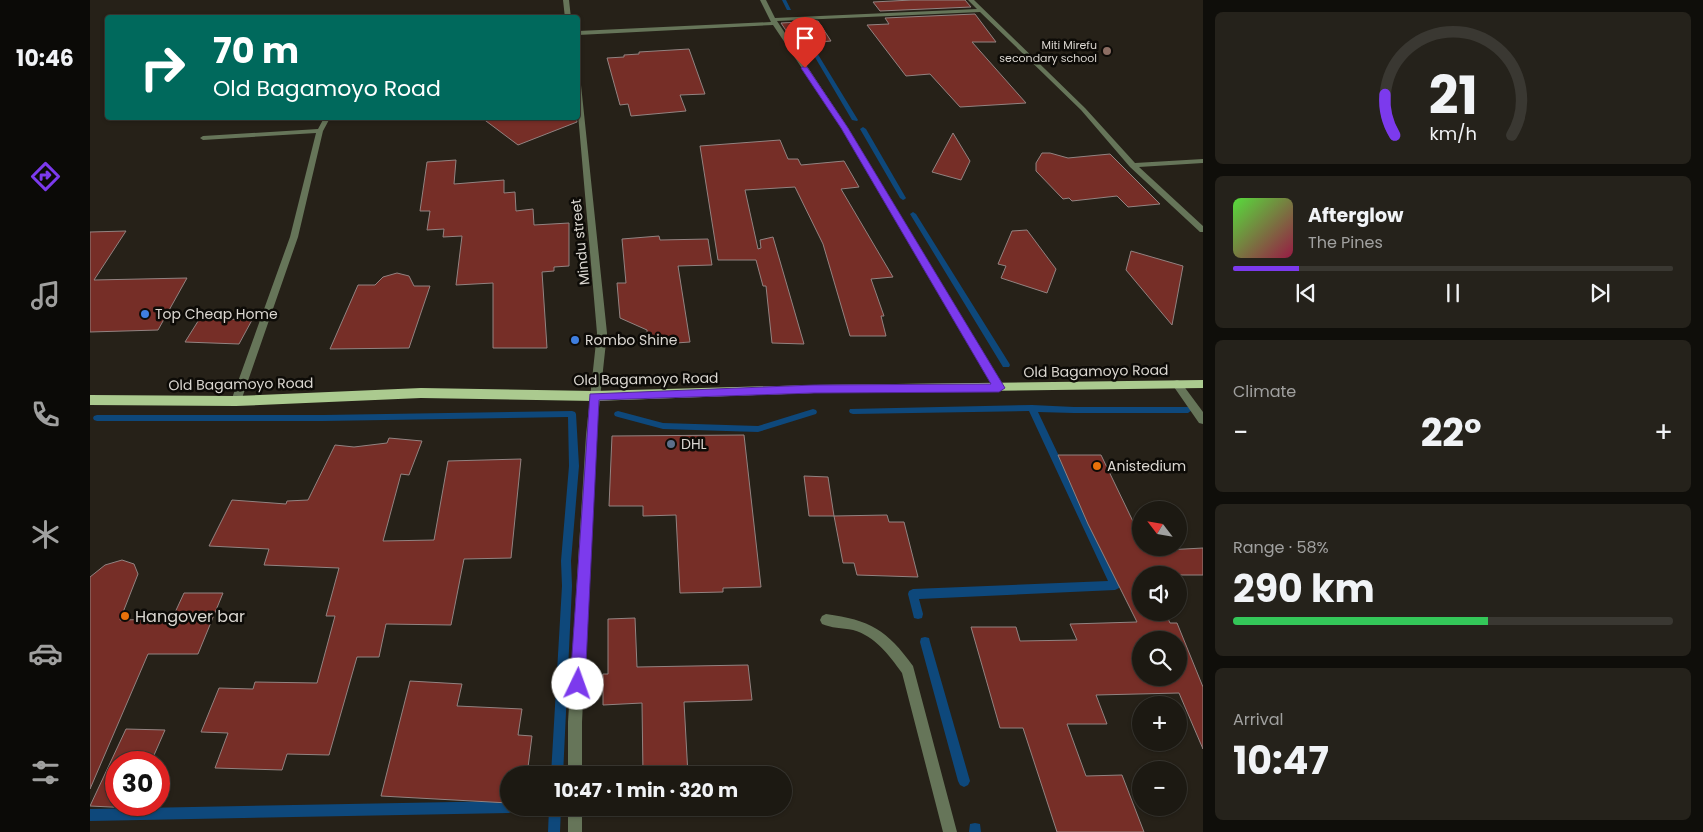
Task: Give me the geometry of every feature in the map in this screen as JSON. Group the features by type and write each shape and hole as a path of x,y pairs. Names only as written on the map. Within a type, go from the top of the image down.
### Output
{"main road":[{"name":"Old Bagamoyo Road","path":"90,400 236,401 421,393 594,396 814,389 1203,384"}],"street":[{"path":"566,0 568,15"},
{"path":"763,0 774,22 845,128 999,388"},
{"path":"971,0 1083,109 1133,165 1203,230"},
{"path":"580,33 983,10"},
{"name":"Mindu street","path":"575,766 594,396 602,332 580,106"},
{"path":"236,401 294,237 320,130 325,120"},
{"path":"203,138 320,130"},
{"path":"1133,165 1203,161"},
{"path":"1177,384 1203,420"},
{"path":"826,620 850,622 873,631 893,648 908,670 950,832"},
{"path":"575,816 575,832"}],"building":[{"path":"965,0 971,7 880,11 873,2"},
{"path":"975,14 996,42 972,42 1026,103 960,107 930,74 906,76 867,25 889,24 885,18"},
{"path":"818,21 831,41 795,44 781,23"},
{"path":"689,49 705,94 680,95 686,111 631,116 628,104 620,105 607,58 624,57 624,55 639,54 639,52"},
{"path":"485,120 576,120 577,122 518,145"},
{"path":"953,133 970,161 961,180 932,172"},
{"path":"780,140 788,159 798,159 801,165 844,161 859,187 841,189 893,277 871,279 884,316 881,316 886,336 850,336 823,244 795,187 745,190 758,249 761,248 760,240 773,237 804,344 772,343 766,286 763,286 756,260 718,260 700,146"},
{"path":"1042,153 1050,153 1068,158 1110,154 1160,204 1128,207 1117,196 1072,201 1069,198 1063,199 1036,171 1036,163"},
{"path":"456,160 454,184 504,180 504,193 515,192 516,211 533,209 534,225 569,223 569,266 554,267 554,271 542,272 547,348 493,348 493,283 456,285 462,236 443,237 444,229 427,230 430,211 420,211 427,162"},
{"path":"1027,230 1056,269 1047,293 1001,278 1006,266 998,264 1012,231"},
{"path":"126,231 94,280 187,278 158,330 90,332 90,232"},
{"path":"659,236 660,240 708,239 712,265 678,266 690,342 648,345 647,330 620,318 617,283 626,283 622,239"},
{"path":"1131,251 1183,266 1172,325 1126,270"},
{"path":"397,273 409,276 414,286 430,286 409,348 330,349 358,285 375,285 383,277"},
{"path":"200,318 252,320 239,344 185,342"},
{"path":"744,435 761,587 723,588 723,592 680,593 676,515 643,516 643,506 609,506 612,436"},
{"path":"389,438 422,441 409,475 401,474 383,541 434,540 448,461 521,459 511,558 464,559 451,625 386,624 379,657 357,657 329,755 287,754 282,770 215,768 228,733 201,732 219,688 253,689 255,682 317,683 335,616 326,616 339,568 264,565 269,549 209,546 232,500 286,504 287,501 308,500 335,445 354,447 387,443"},
{"path":"1058,455 1101,455 1132,519 1132,556 1188,556 1188,549 1203,548 1203,575 1187,575 1187,566 1132,566 1132,612 1088,524"},
{"path":"804,476 828,477 834,516 809,516"},
{"path":"887,515 889,522 904,522 918,577 857,575 854,563 843,563 834,516"},
{"path":"122,560 134,564 138,574 120,620 172,619 184,593 223,593 198,654 148,654 90,789 90,577 105,565"},
{"path":"635,618 637,667 748,665 752,700 684,702 688,766 643,766 642,703 603,705 603,674 608,674 608,619"},
{"path":"1169,621 1170,623 1177,623 1180,631 1132,631 1132,686 1187,686 1187,648 1203,687 1203,749 1187,712 1187,696 1180,696 1179,693 1096,695 1107,724 1067,724 1086,776 1122,775 1132,801 1132,816 1138,816 1144,832 1057,832 1023,728 1000,728 971,627 1016,627 1020,641 1077,640 1070,624"},
{"path":"410,681 462,684 457,706 522,709 518,735 532,736 528,766 500,766 500,803 381,796"},
{"path":"126,729 165,730 156,751 116,751"},
{"path":"105,774 105,807 90,806"}],"waterway":[{"path":"784,0 789,9"},
{"path":"795,20 855,120"},
{"path":"863,129 903,198"},
{"path":"913,214 1006,365"},
{"path":"853,411 1032,408"},
{"path":"918,614 913,594 1115,585 1032,408"},
{"path":"1032,408 1188,410"},
{"path":"618,414 663,426 758,429 813,412"},
{"path":"97,418 323,418 572,414 574,466 566,561 567,586 557,766"},
{"path":"925,642 964,781"},
{"path":"90,815 500,807"},
{"path":"554,832 555,816"}],"place":[{"name":"Miti Mirefu secondary school","path":"1107,51"},
{"name":"Top Cheap Home","path":"145,314"},
{"name":"Rombo Shine","path":"575,340"},
{"name":"DHL","path":"671,444"},
{"name":"Anistedium","path":"1097,466"},
{"name":"Hangover bar","path":"125,616"}],"route":[{"path":"578,684 594,396 814,389 999,388 845,128 805,68"}]}
